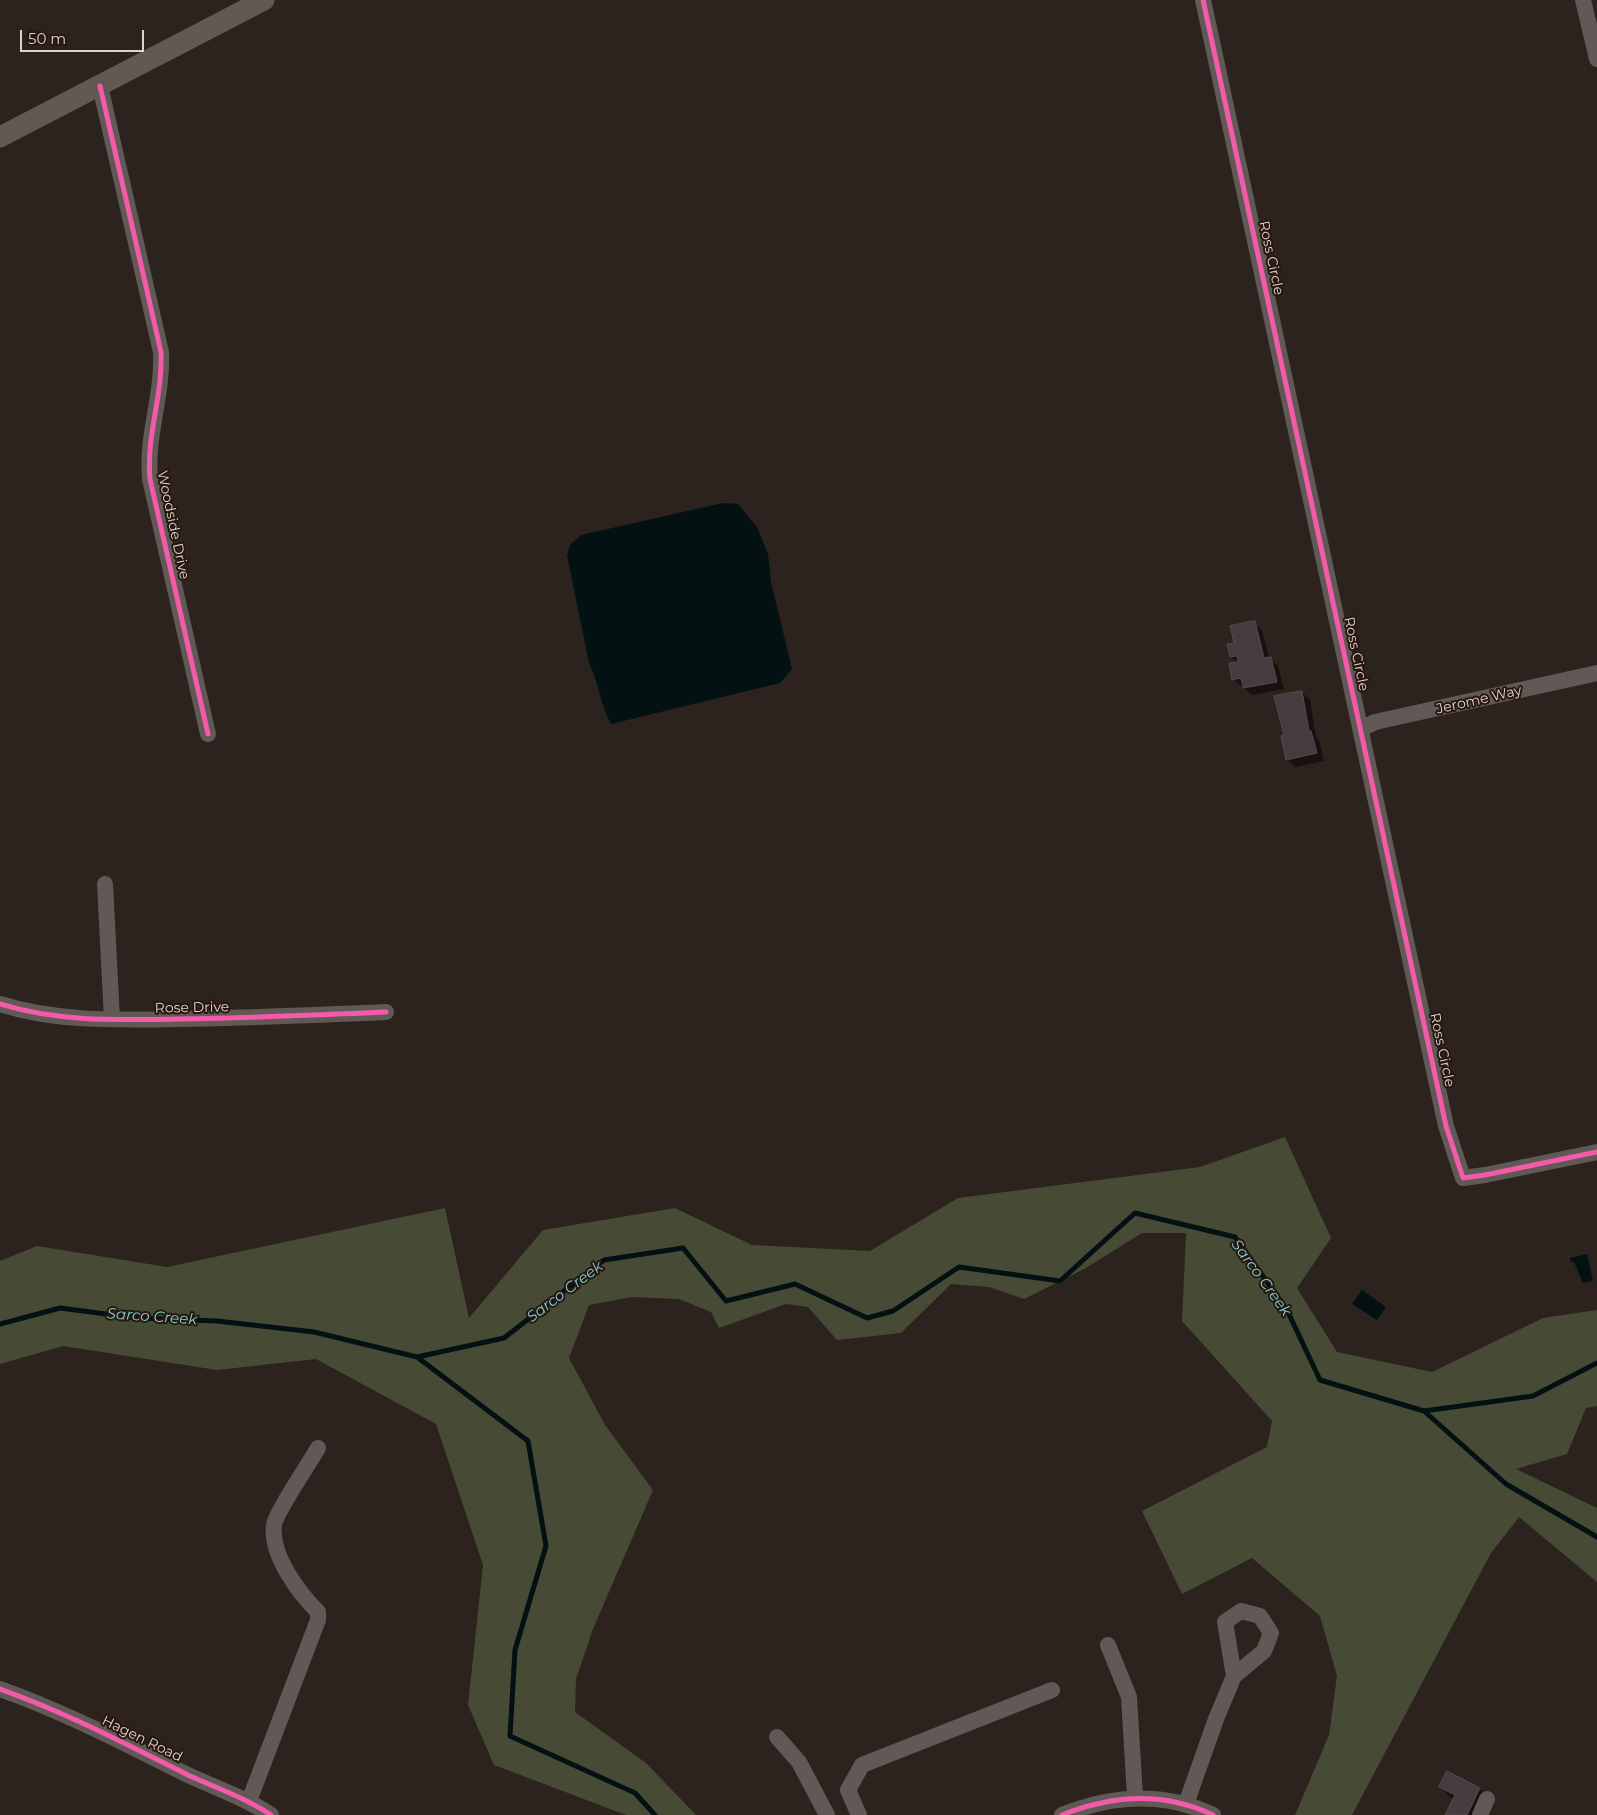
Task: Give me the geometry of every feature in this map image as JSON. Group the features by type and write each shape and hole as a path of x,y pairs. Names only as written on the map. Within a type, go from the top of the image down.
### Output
{"main road":[{"path":"0,137 264,0"}],"street":[{"name":"Ross Circle","path":"1203,0 1446,1126 1463,1178 1597,1152"},
{"path":"1583,0 1597,59"},
{"name":"Woodside Drive","path":"100,86 162,352 162,373 148,454 150,479 208,734"},
{"name":"Jerome Way","path":"1361,728 1375,722 1597,673"},
{"path":"106,884 112,1019"},
{"name":"Rose Drive","path":"0,1004 41,1014 112,1019 273,1017 386,1012"},
{"path":"249,1801 318,1620 318,1612 287,1573 274,1538 274,1523 318,1448"},
{"path":"1108,1645 1129,1697 1135,1797"},
{"path":"1186,1804 1216,1719 1234,1676"},
{"name":"Hagen Road","path":"0,1689 61,1712 218,1789 249,1801 271,1815"},
{"path":"859,1815 848,1790 862,1765 1052,1690"},
{"path":"777,1737 799,1762 827,1815"},
{"path":"1062,1815 1086,1806 1135,1797 1186,1804 1213,1815"},
{"path":"1480,1815 1487,1799"}],"green space":[{"path":"1285,1137 1331,1238 1297,1288 1337,1352 1432,1372 1543,1318 1597,1310 1597,1406 1586,1408 1567,1454 1516,1469 1597,1508 1597,1582 1519,1517 1491,1553 1352,1815 1295,1815 1329,1735 1337,1676 1320,1616 1252,1558 1182,1594 1142,1511 1267,1447 1272,1421 1182,1321 1186,1233 1142,1233 1086,1268 1024,1299 989,1287 951,1284 901,1333 837,1340 808,1307 786,1304 719,1328 711,1312 679,1299 632,1297 589,1305 569,1358 605,1425 653,1490 593,1629 576,1679 575,1712 646,1763 696,1815 626,1815 494,1765 468,1705 483,1565 436,1424 316,1359 217,1370 63,1346 0,1364 0,1261 37,1246 167,1267 445,1208 469,1318 543,1230 675,1208 752,1245 870,1251 958,1198 1200,1167"}],"shaded area":[{"path":"723,503 738,504 757,527 768,554 771,582 792,669 780,683 611,724 589,663 567,555 570,545 581,535"},
{"path":"1587,1254 1593,1281 1583,1283 1574,1262 1571,1262 1570,1258"},
{"path":"1362,1290 1386,1307 1377,1320 1352,1304"}],"building":[{"path":"1255,621 1264,658 1271,657 1277,682 1243,688 1241,678 1232,680 1229,663 1238,662 1237,656 1230,657 1227,644 1234,643 1230,626"},
{"path":"1302,691 1309,731 1311,731 1317,753 1286,760 1281,736 1284,735 1274,696"},
{"path":"1447,1771 1480,1788 1467,1815 1445,1815 1455,1795 1439,1787"}],"waterway":[{"name":"Sarco Creek","path":"0,1324 60,1308 137,1318 217,1321 314,1332 417,1357 504,1338 604,1260 683,1248 726,1301 795,1284 867,1318 893,1311 959,1267 1060,1281 1135,1213 1235,1237 1287,1310 1320,1380 1424,1411 1533,1396 1597,1363"},
{"path":"417,1357 528,1441 546,1546 515,1650 510,1736 635,1793 655,1815"},
{"path":"1424,1411 1506,1484 1597,1537"}],"cycle path":[{"path":"1203,0 1446,1126 1463,1178 1597,1152"},
{"path":"100,86 161,352 160,384 150,446 150,479 208,734"},
{"path":"0,1004 43,1014 88,1019 229,1018 386,1012"},
{"path":"0,1689 95,1729 188,1775 241,1798 271,1815"},
{"path":"1062,1815 1100,1803 1138,1798 1175,1802 1213,1815"}]}
